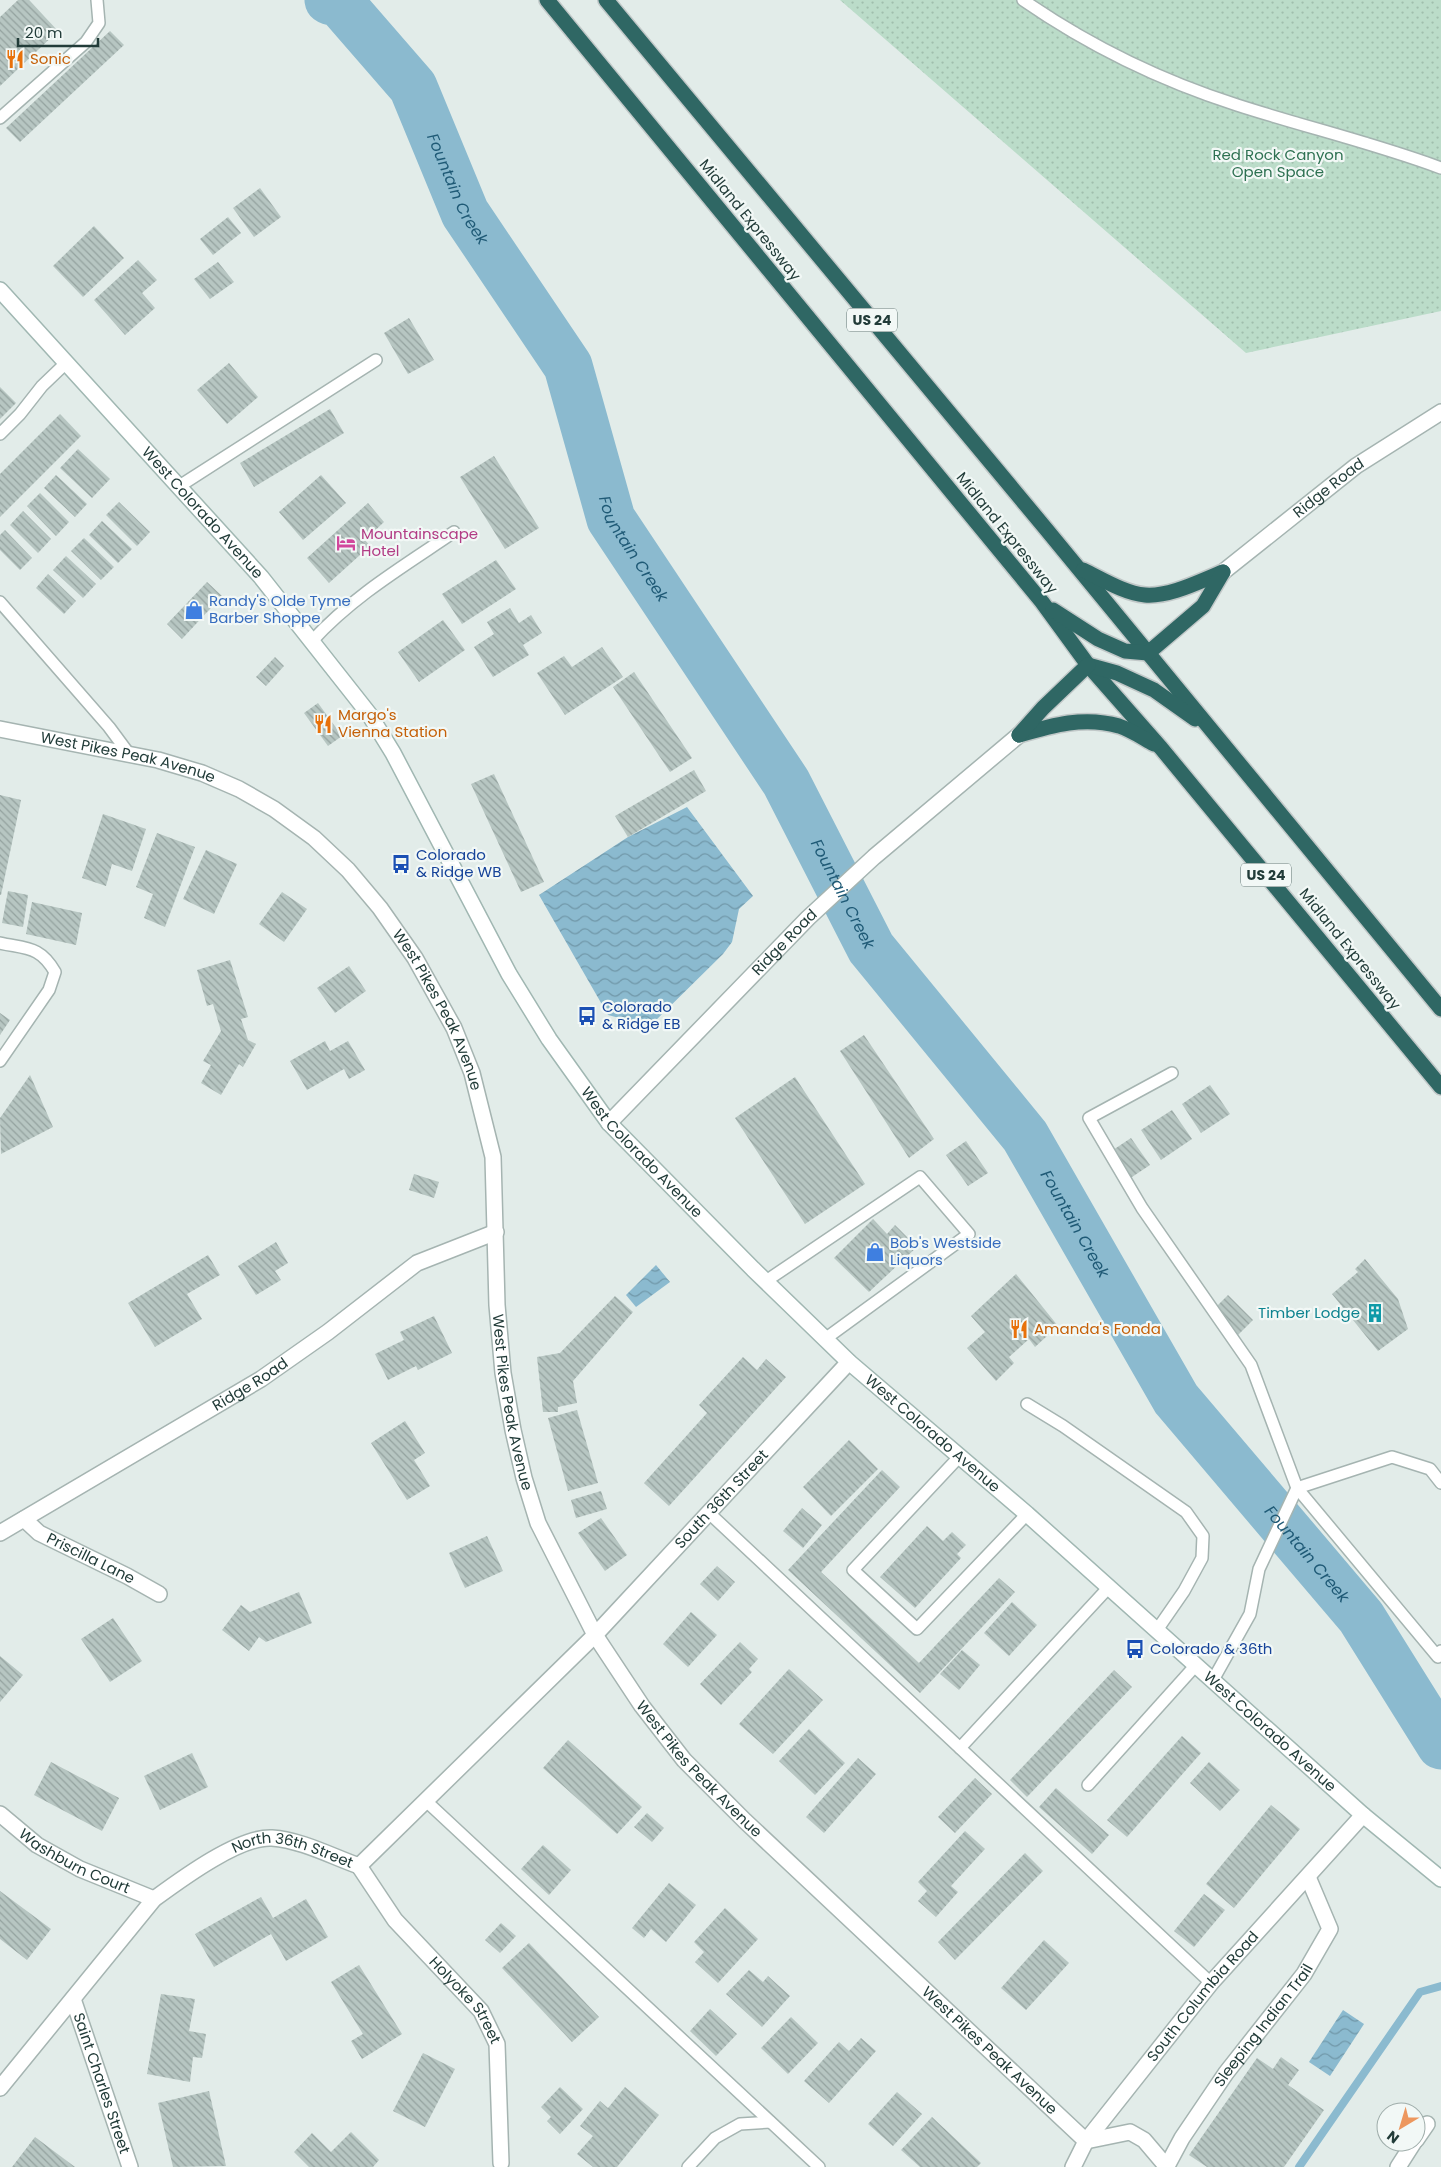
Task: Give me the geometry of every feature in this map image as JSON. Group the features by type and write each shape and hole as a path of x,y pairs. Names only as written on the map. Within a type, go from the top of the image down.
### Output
{"highway":[{"name":"Midland Expressway","path":"547,0 1042,602 1088,665 1161,748 1441,1087"},
{"name":"Midland Expressway","path":"606,0 1441,1009"},
{"path":"1077,567 1113,585 1145,595 1177,590 1223,572"},
{"path":"1042,602 1098,639 1125,651 1148,653 1203,606 1223,572"},
{"path":"1020,735 1043,708 1088,665 1117,673 1154,690 1210,730"},
{"path":"1020,735 1059,723 1091,721 1120,727 1161,748"}],"street":[{"name":"West Colorado Avenue","path":"0,290 261,577 369,714 388,746 509,974 549,1039 609,1124 849,1362 1027,1514 1363,1815 1441,1879"},
{"name":"Ridge Road","path":"1223,572 1356,466 1441,412"},
{"name":"West Pikes Peak Avenue","path":"0,728 129,754 202,773 239,789 274,809 314,838 348,870 380,908 415,958 454,1028 472,1073 493,1157 497,1304 503,1373 524,1478 538,1523 595,1635 642,1706 684,1760 745,1821 1086,2141"},
{"name":"Ridge Road","path":"609,1124 808,918 874,857 1020,735"},
{"name":"Ridge Road","path":"0,1533 261,1380 328,1332 417,1263 496,1232"},
{"name":"South 36th Street","path":"595,1635 849,1362"},
{"name":"Priscilla Lane","path":"24,1519 39,1533 127,1576 159,1594"},
{"name":"North 36th Street","path":"0,2088 154,1899 186,1875 212,1859 248,1843 270,1838 290,1841 359,1866 595,1635"},
{"name":"Washburn Court","path":"0,1814 36,1845 80,1869 154,1899"},
{"name":"South Columbia Road","path":"1073,2167 1086,2141 1211,1983 1363,1815"},
{"name":"Holyoke Street","path":"359,1866 395,1920 481,2011 498,2044 500,2166"},
{"name":"Sleeping Indian Trail","path":"1167,2167 1182,2138 1226,2073 1304,1974 1330,1929 1308,1877"},
{"name":"Saint Charles Street","path":"73,1999 130,2167"},
{"path":"1086,2141 1130,2132 1144,2140 1167,2167"},
{"path":"1398,2167 1408,2152"}],"lane":[{"path":"0,118 86,42 99,23 96,0"},
{"path":"1023,0 1049,18 1088,40 1183,86 1237,105 1398,152 1441,168"},
{"path":"178,487 376,360"},
{"path":"0,434 20,414 42,386 66,363"},
{"path":"312,640 364,592 454,532"},
{"path":"0,602 109,727 129,754"},
{"path":"0,943 36,951 48,960 55,972 49,990 0,1061"},
{"path":"1172,1073 1089,1118 1142,1208 1251,1365 1297,1488 1438,1657 1441,1651"},
{"path":"766,1281 920,1177 969,1234 825,1339"},
{"path":"1027,1404 1063,1426 1186,1512 1203,1536 1202,1558 1184,1591 1157,1630"},
{"path":"959,1457 853,1570 917,1629 1027,1514"},
{"path":"1213,1680 1250,1614 1260,1569 1297,1488 1392,1457 1430,1469 1441,1483"},
{"path":"708,1513 1211,1983"},
{"path":"960,1748 1109,1587"},
{"path":"1088,1785 1196,1665"},
{"path":"426,1801 819,2167"},
{"path":"688,2167 715,2138 740,2124 770,2122"}],"green space":[{"name":"Red Rock Canyon Open Space","path":"840,0 1441,0 1441,311 1246,353"}],"water":[{"path":"687,807 753,896 739,909 732,942 723,954 650,1026 608,1015 539,895 628,837"},
{"path":"656,1265 670,1282 636,1307 626,1295"},
{"path":"1343,2010 1364,2024 1330,2076 1309,2062"}],"building":[{"name":"Sonic","path":"18,0 29,0 58,31 0,86 0,17"},
{"path":"110,31 124,45 20,142 6,128"},
{"path":"260,188 281,217 254,237 233,208"},
{"path":"228,217 241,233 213,255 200,239"},
{"path":"94,226 124,258 83,297 53,266"},
{"path":"138,260 157,280 142,293 155,308 125,335 94,300"},
{"path":"218,262 234,282 210,299 194,279"},
{"path":"409,318 434,360 408,374 384,333"},
{"path":"229,363 258,397 227,424 197,390"},
{"path":"0,387 16,403 0,419"},
{"path":"330,409 344,433 254,487 240,463"},
{"path":"60,414 81,436 0,517 0,474"},
{"path":"78,449 110,479 92,498 60,468"},
{"path":"494,456 539,528 505,549 460,477"},
{"path":"56,475 87,504 75,517 44,488"},
{"path":"321,475 346,503 303,540 279,512"},
{"path":"40,493 69,522 56,536 27,506"},
{"path":"119,502 150,532 137,546 106,515"},
{"name":"Mountainscape Hotel","path":"368,503 384,522 365,540 370,546 329,583 307,558"},
{"path":"23,511 51,539 38,553 10,525"},
{"path":"102,521 132,549 118,563 89,535"},
{"path":"5,530 32,558 20,570 0,550 0,535"},
{"path":"84,538 114,567 101,580 71,551"},
{"path":"66,556 96,584 83,598 53,570"},
{"path":"496,560 516,589 462,624 442,594"},
{"path":"48,574 76,601 64,614 36,588"},
{"name":"Randy's Olde Tyme Barber Shoppe","path":"207,582 222,596 182,639 167,624"},
{"path":"510,608 519,623 531,615 542,633 523,645 529,655 493,677 474,647 494,634 487,622"},
{"path":"443,620 465,650 419,682 398,652"},
{"path":"602,647 623,677 565,715 537,673 564,656 572,667"},
{"path":"275,657 284,666 266,686 256,677"},
{"path":"634,672 692,758 670,772 613,687"},
{"name":"Margo's Vienna Station","path":"318,703 342,736 328,746 304,713"},
{"path":"694,770 706,791 628,837 615,816"},
{"path":"494,774 544,882 521,892 471,784"},
{"path":"0,795 21,800 1,895 0,895"},
{"path":"103,814 146,829 132,871 112,864 106,886 82,878"},
{"path":"157,833 195,847 165,927 144,918 153,894 136,887"},
{"path":"206,850 237,864 214,914 183,899"},
{"path":"8,891 28,895 23,927 2,923"},
{"path":"282,892 307,909 284,942 259,924"},
{"path":"32,902 82,913 76,945 26,934"},
{"path":"230,960 248,1017 241,1019 248,1040 256,1044 243,1067 239,1064 221,1095 201,1083 211,1065 203,1061 221,1031 213,1004 207,1006 197,970"},
{"path":"349,966 366,991 335,1013 317,988"},
{"path":"0,1013 10,1020 0,1035"},
{"path":"864,1035 934,1139 909,1158 840,1051"},
{"path":"325,1041 330,1051 348,1041 365,1070 349,1079 344,1069 307,1090 290,1061"},
{"path":"30,1075 53,1127 1,1154 0,1118"},
{"path":"795,1077 865,1184 805,1224 735,1118"},
{"path":"1210,1085 1230,1114 1201,1133 1182,1104"},
{"path":"1172,1110 1192,1139 1161,1160 1141,1130"},
{"path":"1131,1138 1150,1165 1126,1181 1107,1154"},
{"path":"966,1141 988,1173 968,1186 946,1155"},
{"path":"414,1174 439,1182 434,1198 409,1190"},
{"name":"Bob's Westside Liquors","path":"873,1219 887,1234 895,1225 917,1247 869,1292 834,1258"},
{"path":"276,1242 288,1263 275,1271 281,1280 256,1295 238,1266"},
{"path":"208,1255 220,1275 187,1294 202,1319 155,1347 128,1303"},
{"name":"Timber Lodge","path":"1365,1259 1398,1299 1408,1329 1378,1351 1332,1294 1358,1272 1355,1269"},
{"name":"Amanda's Fonda","path":"1016,1274 1058,1326 1035,1347 1029,1339 1009,1357 1014,1363 996,1381 967,1348 985,1332 971,1316"},
{"path":"1228,1295 1253,1320 1235,1338 1210,1313"},
{"path":"615,1296 633,1312 573,1381 577,1403 558,1407 558,1412 543,1412 537,1357 560,1353"},
{"path":"434,1316 452,1353 418,1370 416,1366 388,1380 375,1354 404,1340 400,1332"},
{"path":"743,1357 757,1370 766,1359 786,1377 669,1506 644,1483 707,1413 699,1405"},
{"path":"577,1410 598,1483 568,1491 548,1418"},
{"path":"405,1421 425,1453 414,1460 430,1486 407,1500 371,1443"},
{"path":"849,1440 878,1469 831,1516 803,1487"},
{"path":"882,1470 900,1487 821,1572 919,1663 999,1578 1015,1592 920,1693 788,1570"},
{"path":"601,1491 607,1509 576,1518 571,1500"},
{"path":"802,1508 822,1525 803,1548 783,1531"},
{"path":"601,1518 627,1555 605,1571 578,1533"},
{"path":"927,1526 943,1541 952,1532 966,1545 957,1554 961,1558 915,1608 880,1577"},
{"path":"487,1536 503,1571 465,1588 449,1553"},
{"path":"717,1566 735,1582 718,1601 700,1584"},
{"path":"299,1592 312,1623 266,1642 259,1637 249,1651 222,1630 241,1605 250,1612"},
{"path":"1012,1602 1037,1625 1009,1656 984,1633"},
{"path":"691,1612 717,1635 688,1667 663,1644"},
{"path":"113,1618 142,1661 110,1682 81,1639"},
{"path":"740,1642 758,1659 749,1669 752,1672 721,1705 700,1684"},
{"path":"962,1650 980,1665 959,1690 940,1674"},
{"path":"0,1656 23,1675 0,1702"},
{"path":"789,1669 823,1700 773,1754 739,1724"},
{"path":"1114,1670 1132,1687 1027,1797 1010,1780"},
{"path":"809,1729 845,1763 815,1795 779,1761"},
{"path":"1182,1736 1201,1753 1127,1837 1107,1820"},
{"path":"568,1740 642,1807 617,1834 543,1768"},
{"path":"192,1753 208,1787 160,1810 144,1776"},
{"path":"858,1758 876,1774 824,1833 806,1817"},
{"path":"51,1762 119,1798 102,1831 34,1795"},
{"path":"1209,1762 1240,1790 1220,1811 1190,1783"},
{"path":"975,1778 992,1794 955,1833 938,1817"},
{"path":"1056,1788 1109,1835 1092,1854 1039,1807"},
{"path":"1271,1805 1300,1829 1234,1908 1206,1884"},
{"path":"647,1813 664,1828 652,1842 634,1827"},
{"path":"965,1831 985,1849 951,1886 958,1892 936,1917 918,1901 927,1891 918,1882"},
{"path":"543,1845 571,1870 549,1895 521,1869"},
{"path":"1025,1853 1043,1871 955,1960 938,1942"},
{"path":"669,1883 696,1905 666,1942 651,1929 644,1938 632,1928"},
{"path":"0,1891 51,1929 27,1960 0,1939"},
{"path":"1204,1894 1225,1910 1194,1947 1174,1931"},
{"path":"261,1897 273,1918 306,1899 328,1937 286,1961 271,1934 214,1967 195,1934"},
{"path":"725,1908 758,1939 718,1983 695,1962 704,1952 694,1942"},
{"path":"501,1923 516,1936 500,1953 485,1940"},
{"path":"1044,1940 1069,1963 1026,2010 1001,1988"},
{"path":"529,1943 599,2017 572,2042 502,1968"},
{"path":"359,1965 402,2034 362,2059 351,2041 363,2034 331,1982"},
{"path":"749,1970 763,1982 768,1976 790,1996 762,2027 726,1994"},
{"path":"161,1994 195,1999 189,2031 206,2034 202,2058 193,2057 190,2082 147,2074"},
{"path":"710,2009 737,2034 716,2056 690,2031"},
{"path":"791,2017 818,2043 788,2074 761,2048"},
{"path":"861,2038 876,2051 829,2103 804,2081 839,2042 849,2051"},
{"path":"423,2053 455,2069 425,2127 393,2111"},
{"path":"1281,2057 1299,2070 1288,2085 1324,2110 1284,2167 1207,2167 1189,2155 1257,2058 1273,2069"},
{"path":"560,2087 583,2109 560,2134 547,2121 551,2117 541,2107"},
{"path":"625,2087 659,2115 617,2167 593,2167 577,2154 593,2136 580,2126 600,2101 608,2108"},
{"path":"209,2091 226,2166 173,2167 158,2103"},
{"path":"897,2092 922,2114 893,2146 868,2124"},
{"path":"932,2117 981,2163 977,2167 920,2167 901,2150"},
{"path":"351,2132 379,2160 373,2167 309,2167 294,2152 312,2133 331,2152"},
{"path":"35,2137 75,2167 12,2167"}],"waterway":[{"name":"Fountain Creek","path":"329,0 340,3 413,87 465,213 568,366 611,519 786,782 871,948 1025,1136 1176,1399 1361,1617 1441,1745"},
{"path":"1299,2167 1420,1992 1441,1986"}],"place":[{"name":"Sonic","path":"15,59"},
{"name":"Mountainscape Hotel","path":"346,543"},
{"name":"Randy's Olde Tyme Barber Shoppe","path":"194,610"},
{"name":"Margo's Vienna Station","path":"323,724"},
{"name":"Colorado & Ridge WB","path":"401,864"},
{"name":"Colorado & Ridge EB","path":"587,1016"},
{"name":"Bob's Westside Liquors","path":"875,1252"},
{"name":"Timber Lodge","path":"1375,1313"},
{"name":"Amanda's Fonda","path":"1019,1329"},
{"name":"Colorado & 36th","path":"1135,1649"}]}
